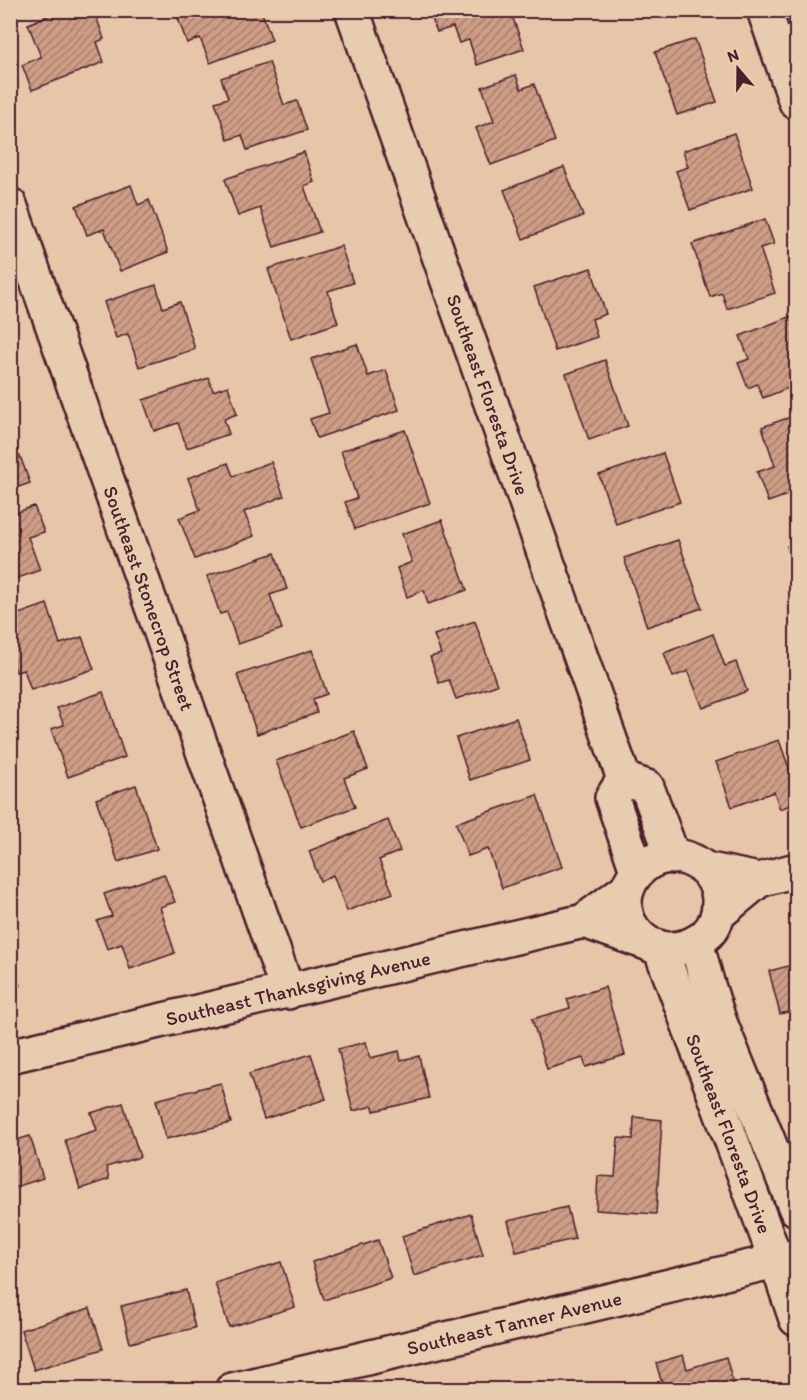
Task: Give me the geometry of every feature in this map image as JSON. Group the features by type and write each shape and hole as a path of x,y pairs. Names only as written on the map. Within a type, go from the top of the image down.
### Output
{"street":[{"name":"Southeast Floresta Drive","path":"352,10 624,779"},
{"path":"764,10 796,102"},
{"name":"Southeast Stonecrop Street","path":"10,205 288,992"},
{"path":"633,880 612,798 624,779 647,787 673,856"},
{"path":"584,921 655,946 677,949 696,942 711,930 719,905 718,892 713,879 694,861 673,856 655,859 643,866 633,880 625,901 627,914 632,927 640,937 655,946"},
{"path":"705,869 759,879 796,870"},
{"path":"718,914 759,879"},
{"name":"Southeast Thanksgiving Avenue","path":"10,1056 584,921 633,880"},
{"name":"Southeast Floresta Drive","path":"696,942 719,1020 796,1209"},
{"name":"Southeast Floresta Drive","path":"655,946 786,1258 796,1319"},
{"name":"Southeast Tanner Avenue","path":"232,1389 786,1258"}],"building":[{"path":"62,10 94,10 104,39 97,42 104,62 32,90 22,65 41,57 28,24"},
{"path":"175,10 261,10 272,40 210,63 200,38 187,43"},
{"path":"429,10 510,10 524,49 477,65 469,40 459,43 453,27 437,32"},
{"path":"695,39 717,102 677,115 655,52"},
{"path":"269,62 284,105 297,101 307,130 247,150 242,135 228,140 215,102 228,98 221,78"},
{"path":"516,75 521,89 534,84 555,141 491,165 476,128 494,121 482,87"},
{"path":"734,133 753,188 690,210 676,171 688,167 683,151"},
{"path":"304,152 314,182 304,186 320,232 274,247 260,208 238,216 225,179"},
{"path":"564,167 583,216 523,239 504,190"},
{"path":"131,185 138,205 149,200 168,252 120,271 104,229 87,235 76,206"},
{"path":"765,219 774,244 760,248 775,293 727,309 722,293 710,297 692,244"},
{"path":"341,246 353,283 328,291 338,323 291,339 268,269"},
{"path":"591,268 606,314 592,319 597,337 555,351 534,287"},
{"path":"156,285 163,308 180,302 195,349 139,367 128,334 116,338 104,302"},
{"path":"794,315 796,385 763,398 757,384 748,388 738,363 749,359 740,336"},
{"path":"357,344 368,376 386,370 399,410 317,438 310,419 329,413 311,359"},
{"path":"605,360 628,426 589,440 566,374"},
{"path":"209,378 213,391 228,386 237,414 224,419 229,434 187,448 178,423 154,431 143,400"},
{"path":"796,415 796,492 768,502 757,472 775,466 762,427"},
{"path":"405,430 430,503 355,529 345,502 357,498 341,451"},
{"path":"663,453 680,502 616,524 599,475"},
{"path":"20,456 30,483 10,490 10,460"},
{"path":"271,462 284,496 244,512 254,536 195,559 179,518 200,510 188,478 228,463 233,476"},
{"path":"34,506 44,532 28,537 40,570 10,581 10,515"},
{"path":"442,520 467,590 428,604 424,590 407,597 397,568 412,562 402,534"},
{"path":"678,540 702,608 647,627 624,558"},
{"path":"796,543 796,574 787,546"},
{"path":"275,553 287,589 270,595 282,629 238,644 227,612 220,614 207,576"},
{"path":"47,604 60,644 82,637 94,669 31,690 24,670 16,672 10,656 10,617"},
{"path":"475,621 497,685 456,699 449,680 439,683 430,657 441,654 434,635"},
{"path":"713,634 725,666 736,662 747,691 703,708 688,671 673,677 664,653"},
{"path":"312,650 327,694 313,699 317,713 257,734 237,675"},
{"path":"103,692 125,757 68,777 51,729 64,725 57,708"},
{"path":"516,718 530,760 470,780 456,738"},
{"path":"354,731 368,769 344,778 355,807 301,827 276,761"},
{"path":"779,740 790,771 796,769 796,803 780,809 774,792 732,807 716,762"},
{"path":"136,785 157,849 118,862 96,799"},
{"path":"537,795 562,867 502,888 488,849 468,856 456,823"},
{"path":"388,820 400,851 379,860 393,893 347,911 333,875 320,881 309,851"},
{"path":"164,874 175,902 160,907 175,953 130,969 122,944 107,949 97,921 112,916 104,894"},
{"path":"10,958 20,986 10,989"},
{"path":"796,964 796,1010 780,1014 769,971"},
{"path":"605,987 625,1055 586,1067 583,1058 547,1069 532,1019 570,1008 567,999"},
{"path":"366,1042 370,1058 399,1051 401,1060 419,1056 429,1098 374,1111 373,1106 353,1111 338,1049"},
{"path":"311,1054 326,1099 264,1119 249,1074"},
{"path":"221,1083 231,1123 166,1139 156,1100"},
{"path":"123,1103 140,1157 106,1167 109,1179 80,1189 65,1140 97,1130 91,1113"},
{"path":"634,1117 662,1120 656,1214 596,1210 598,1176 615,1177 618,1138 633,1139"},
{"path":"30,1136 43,1178 10,1189 10,1142"},
{"path":"567,1207 575,1239 516,1252 508,1221"},
{"path":"471,1214 483,1255 414,1276 402,1236"},
{"path":"378,1240 391,1278 324,1300 312,1262"},
{"path":"281,1262 295,1307 229,1327 215,1283"},
{"path":"186,1290 195,1328 130,1343 121,1306"},
{"path":"90,1308 103,1349 34,1370 21,1330"},
{"path":"683,1355 687,1369 726,1357 735,1390 664,1390 656,1363"}]}
